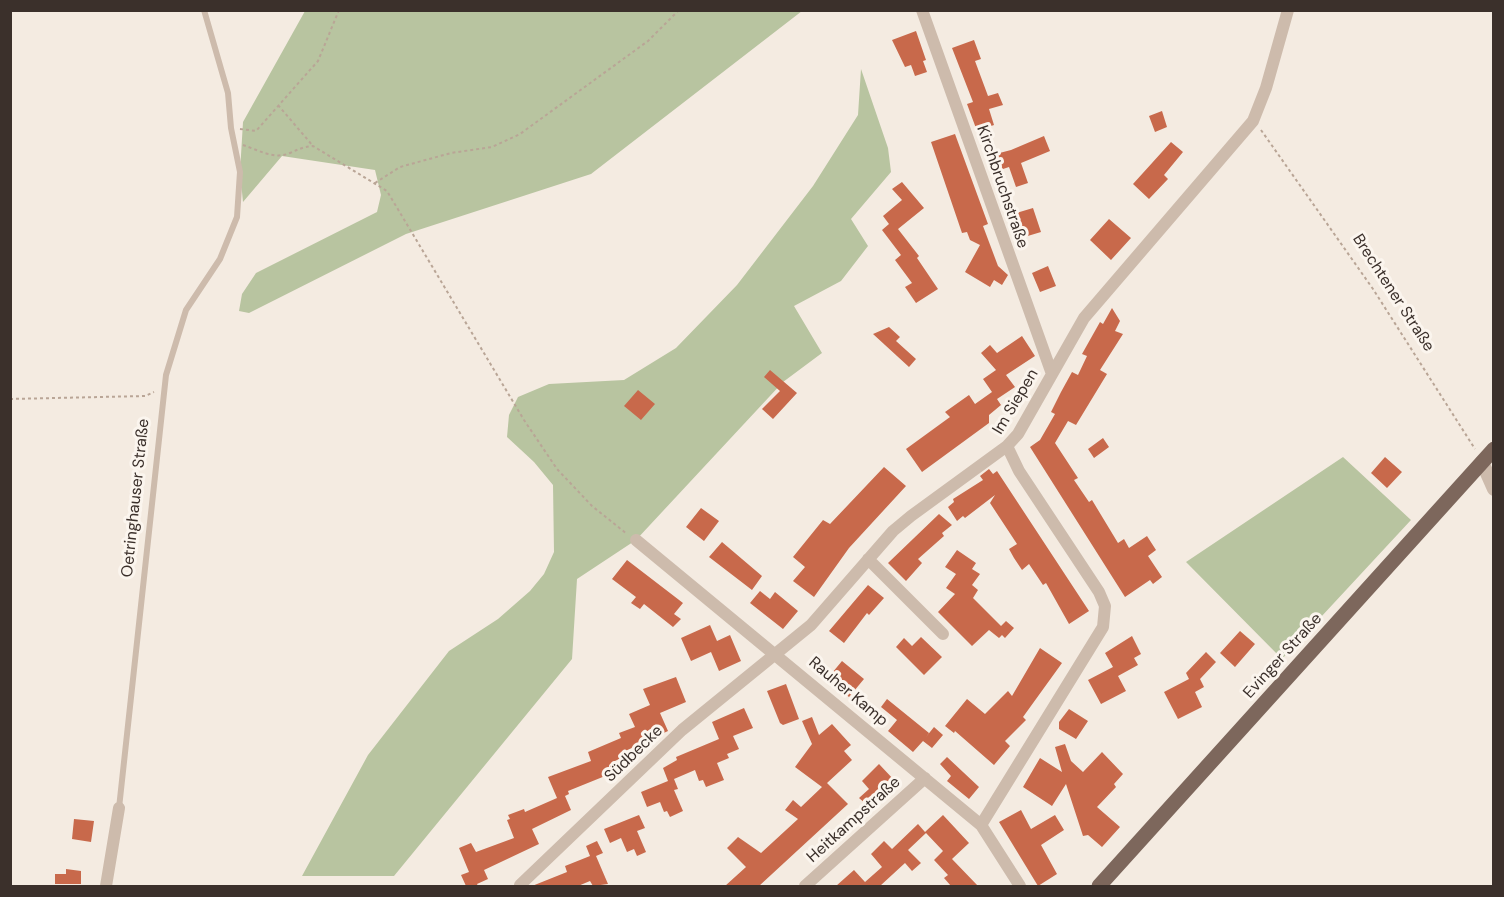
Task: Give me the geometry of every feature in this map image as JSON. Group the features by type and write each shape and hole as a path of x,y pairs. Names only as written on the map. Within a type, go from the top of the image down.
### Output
{"main road":[{"name":"Evinger Straße","path":"1099,886 1494,449"}],"street":[{"name":"Kirchbruchstraße","path":"922,10 1052,374"},
{"name":"Im Siepen","path":"981,825 1103,627 1106,617 1099,592 1019,471 1006,446 1027,422 1084,318 1253,121 1266,88 1288,10"},
{"name":"Südbecke","path":"520,885 682,730 811,625 868,560 911,516 1006,446"},
{"path":"1482,462 1494,489"},
{"name":"Rauher Kamp","path":"636,540 777,654 981,825 1020,886"},
{"path":"868,560 943,634"},
{"name":"Heitkampstraße","path":"805,886 925,778"},
{"name":"Oetringhauser Straße","path":"106,886 119,808"}],"lane":[{"name":"Oetringhauser Straße","path":"119,808 164,387 186,310 220,259 237,217 240,172 231,128 228,93 204,10"}],"path":[{"path":"231,128 256,131 318,61 339,10"},
{"path":"375,183 400,167 451,153 492,147 520,134 648,41 679,10"},
{"path":"278,105 313,146 387,191 402,212 448,293 557,469 592,506 636,540"},
{"name":"Brechtener Straße","path":"1253,121 1373,289 1482,462"},
{"path":"235,142 275,156 289,154 300,147 313,146"},
{"path":"10,399 145,396 164,387"}],"green space":[{"path":"305,11 802,11 591,174 406,234 249,313 239,311 242,294 256,273 377,212 381,195 375,170 282,156 243,202 240,172 243,122"},
{"path":"861,69 888,148 891,172 851,219 868,246 841,281 794,306 822,353 783,382 636,540 577,579 572,659 394,876 302,876 368,755 449,651 498,619 530,591 544,574 554,552 553,485 534,462 507,437 509,415 518,397 549,384 624,380 676,348 737,285 813,186 858,115"},
{"path":"1343,457 1411,520 1282,659 1186,562"}],"building":[{"path":"916,31 926,60 923,61 927,72 915,76 911,65 905,67 892,40"},
{"path":"974,40 981,59 975,61 988,96 998,93 1003,105 989,109 994,125 977,131 967,104 973,102 952,48"},
{"path":"1162,111 1167,127 1155,132 1149,116"},
{"path":"955,134 988,224 983,226 998,266 1008,275 1002,285 994,280 990,287 965,272 980,245 970,240 967,232 962,233 931,142"},
{"path":"1044,136 1050,151 1021,163 1028,183 1016,187 1009,167 994,172 988,156 1011,150"},
{"path":"1171,142 1183,152 1164,175 1168,179 1149,199 1133,184"},
{"path":"902,182 924,208 898,229 919,256 917,258 938,289 916,303 905,287 912,283 895,260 901,255 882,230 889,224 883,216 902,200 892,189"},
{"path":"1033,208 1041,232 1021,238 1013,214"},
{"path":"1109,219 1131,238 1111,260 1090,240"},
{"path":"1048,266 1056,286 1040,292 1032,273"},
{"path":"1112,308 1120,321 1115,331 1123,334 1100,370 1107,374 1076,425 1068,421 1055,443 1078,478 1074,480 1089,502 1092,500 1118,543 1124,539 1129,548 1147,536 1156,550 1148,556 1162,577 1153,584 1150,580 1125,597 1030,447 1040,440 1055,414 1051,412 1061,392 1072,372 1078,375 1087,356 1082,354 1100,322 1103,324"},
{"path":"889,327 900,337 896,341 916,359 909,367 873,334"},
{"path":"1022,336 1035,356 1006,375 1015,387 997,399 1001,405 989,415 989,423 922,472 906,449 950,417 945,412 969,395 975,404 992,392 983,379 996,370 981,353 990,345 997,353"},
{"path":"770,370 797,393 773,419 762,409 780,391 764,377"},
{"path":"638,390 655,404 641,420 624,406"},
{"path":"1103,438 1109,447 1094,458 1088,449"},
{"path":"1385,457 1402,472 1387,488 1371,473"},
{"path":"884,467 906,486 849,548 814,597 793,581 805,567 793,557 823,520 830,524"},
{"path":"989,469 993,474 997,471 1089,611 1069,624 1046,583 1043,585 1029,564 1022,570 1014,558 1009,549 1017,544 990,503 995,495 965,518 963,516 957,521 948,507 954,502 953,499 983,480 980,476"},
{"path":"701,508 719,521 704,541 686,527"},
{"path":"939,514 952,525 942,533 944,536 918,559 922,563 906,581 888,563"},
{"path":"722,542 762,576 752,590 709,557"},
{"path":"957,550 976,563 972,569 980,574 972,585 978,590 973,598 1001,626 1006,621 1014,628 1005,638 1002,635 999,638 989,630 972,646 938,612 955,594 946,588 956,574 945,567"},
{"path":"627,560 683,603 674,614 681,619 673,627 644,604 640,609 631,603 636,597 612,579"},
{"path":"868,585 884,598 869,615 867,613 844,643 829,631"},
{"path":"760,591 770,599 775,592 798,611 783,629 750,603"},
{"path":"710,625 717,641 730,635 741,661 719,671 711,652 691,661 681,638"},
{"path":"1240,631 1255,644 1235,667 1220,653"},
{"path":"1132,636 1141,654 1134,658 1138,665 1118,676 1126,691 1101,704 1088,680 1113,667 1105,653"},
{"path":"921,637 942,657 924,675 896,647 904,638 912,646"},
{"path":"1040,648 1062,663 1023,717 1026,720 1005,741 1010,746 994,765 955,731 954,733 945,726 967,699 985,714 1008,691 1012,696"},
{"path":"1206,652 1216,662 1200,679 1204,687 1195,692 1202,707 1178,719 1164,692 1189,679 1186,673"},
{"path":"842,661 864,679 849,697 827,679"},
{"path":"676,677 686,702 660,713 668,731 621,753 623,757 611,763 615,772 568,791 569,794 565,796 571,810 532,829 539,844 484,870 488,879 477,884 478,886 466,886 461,875 469,872 459,848 471,843 476,852 514,838 507,820 510,819 508,815 524,809 525,812 557,798 548,777 591,761 588,752 621,738 619,733 635,727 629,714 650,705 643,689"},
{"path":"786,684 799,719 783,725 780,723 767,691"},
{"path":"887,699 929,733 926,737 934,727 943,735 932,748 923,741 913,752 888,731 897,720 881,707"},
{"path":"744,708 753,728 733,736 739,749 727,754 729,758 717,763 724,780 706,787 703,780 699,781 695,770 674,779 678,789 674,790 683,811 670,817 667,811 664,812 660,802 647,807 641,792 668,781 663,768 677,760 676,757 719,739 712,722"},
{"path":"1069,709 1088,721 1076,739 1059,729 1059,722"},
{"path":"812,717 819,735 832,724 851,745 844,751 852,760 827,783 848,804 759,886 725,886 746,867 727,848 738,837 761,853 798,819 785,810 793,800 801,807 822,787 795,767 812,744 802,721"},
{"path":"1065,744 1071,761 1083,772 1102,752 1123,774 1114,784 1116,787 1097,807 1120,827 1102,847 1088,835 1083,836 1066,784 1052,806 1023,787 1040,758 1062,772 1055,747"},
{"path":"947,757 979,787 969,799 947,781 951,776 940,764"},
{"path":"879,764 895,781 867,805 859,798 869,789 862,781"},
{"path":"1021,810 1031,829 1055,815 1064,830 1041,845 1057,874 1038,886 999,822"},
{"path":"639,815 645,828 637,831 646,852 637,856 634,849 627,852 621,838 610,843 604,829"},
{"path":"943,815 969,843 952,859 978,886 951,886 944,878 948,875 934,860 943,851 926,833 908,850 921,863 912,871 905,863 880,886 836,886 854,870 865,882 882,867 871,854 884,841 892,849 918,824 925,832"},
{"path":"74,819 94,821 91,842 72,839"},
{"path":"597,841 603,853 596,856 608,884 593,886 590,881 578,886 532,886 567,872 565,866 590,856 586,846"},
{"path":"66,869 81,871 81,884 55,884 55,874 66,874"}]}
